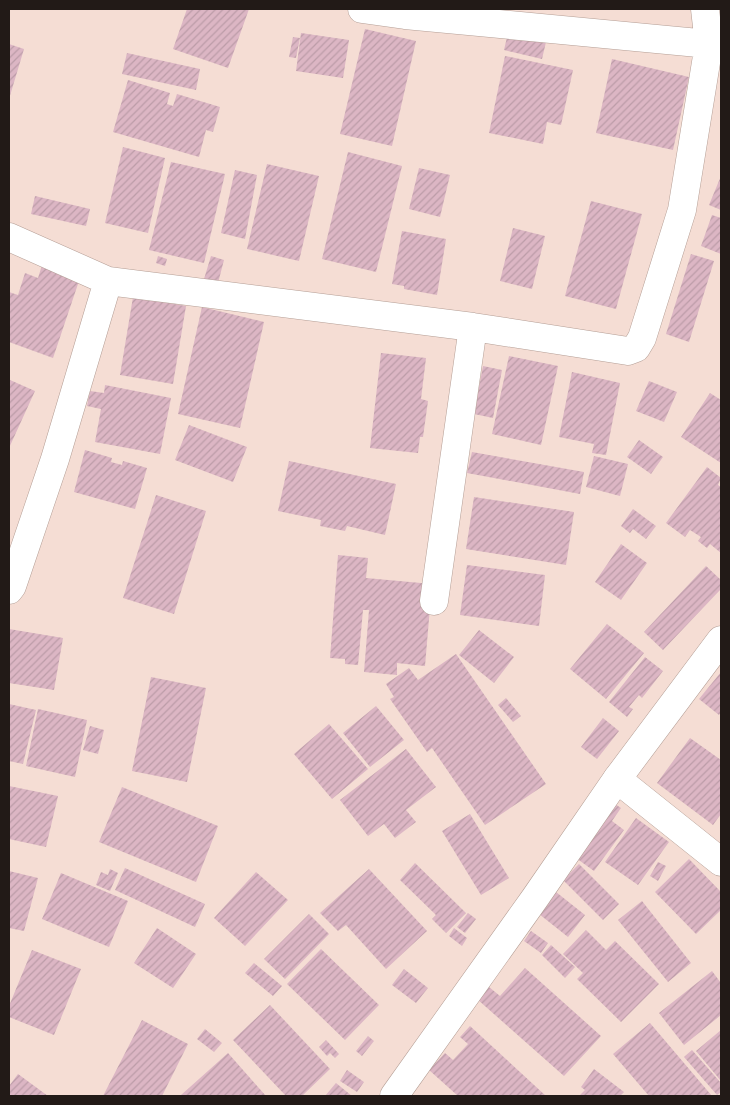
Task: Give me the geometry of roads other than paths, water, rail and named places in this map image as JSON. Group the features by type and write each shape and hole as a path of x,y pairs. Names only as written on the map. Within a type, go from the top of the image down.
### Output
{"street":[{"path":"362,9 405,15 709,44"},
{"path":"9,236 108,281 473,327 628,351 636,348 642,338 682,210 709,44 706,9"},
{"path":"9,590 12,586 55,459 108,281"},
{"path":"434,600 473,327"},
{"path":"394,1096 617,779 721,640"},
{"path":"617,779 721,862"}]}
